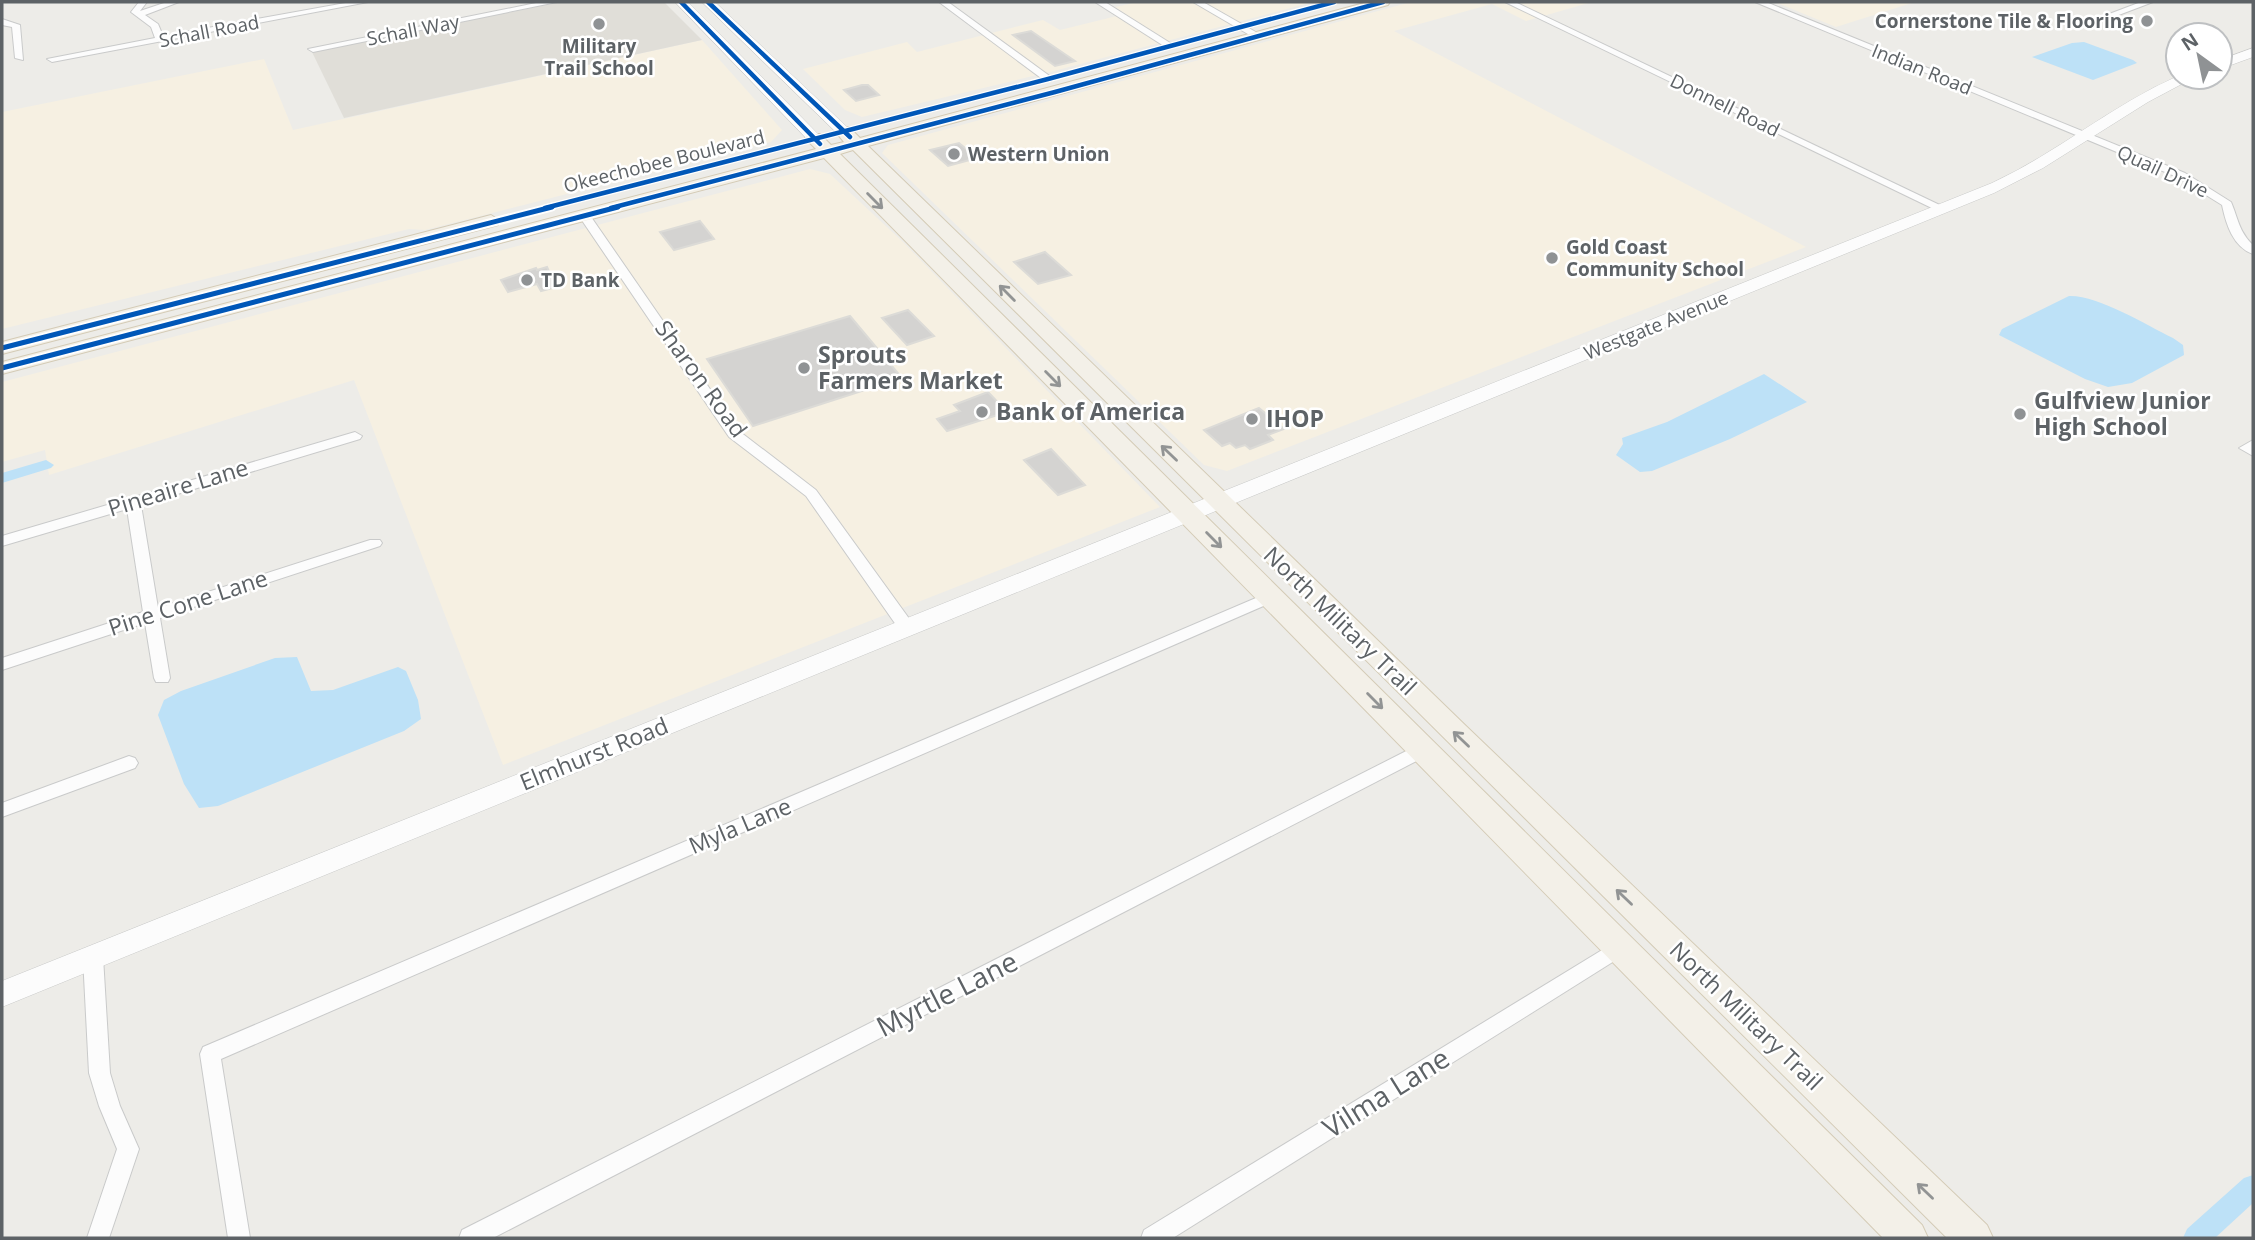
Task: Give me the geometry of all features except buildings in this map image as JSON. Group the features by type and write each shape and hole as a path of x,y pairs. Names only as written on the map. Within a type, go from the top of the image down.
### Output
{"main road":[{"name":"Okeechobee Boulevard","path":"396,255 584,216 1048,79 1334,2"},
{"name":"Okeechobee Boulevard","path":"2,368 98,333 519,222 556,205 836,141 1383,2"},
{"name":"North Military Trail","path":"836,141 945,270 1909,1238"},
{"name":"North Military Trail","path":"836,141 1055,341 1974,1238"},
{"path":"945,270 972,282 1030,335 1055,341"},
{"name":"Okeechobee Boulevard","path":"2,348 98,333"},
{"path":"2,362 98,333"},
{"path":"1573,899 1618,923 1638,928 1654,926"},
{"path":"1620,947 1632,944 1648,946 1690,962"}],"street":[{"path":"142,2 135,10 137,15 155,26 160,40"},
{"path":"137,15 175,2"},
{"name":"Schall Road","path":"52,59 364,2"},
{"name":"Schall Way","path":"313,49 553,2"},
{"name":"North Military Trail","path":"681,2 836,141"},
{"name":"North Military Trail","path":"708,2 836,141"},
{"path":"943,2 1048,79"},
{"path":"1099,2 1170,46"},
{"path":"1197,2 1256,35"},
{"name":"Donnell Road","path":"1509,2 1941,209"},
{"name":"Indian Road","path":"1759,2 2084,136"},
{"path":"2084,26 2149,2"},
{"path":"2,22 16,25 20,58"},
{"path":"2234,59 2253,52"},
{"name":"Westgate Avenue","path":"1187,513 2016,178 2084,136 2121,109 2164,86"},
{"name":"Quail Drive","path":"2084,136 2208,190 2227,204 2231,222 2240,239 2253,251"},
{"name":"Sharon Road","path":"584,216 734,434 811,493 907,628"},
{"name":"Pineaire Lane","path":"2,541 355,436"},
{"path":"2253,444 2246,448 2253,452"},
{"path":"133,502 162,678"},
{"name":"Elmhurst Road","path":"2,994 1187,513"},
{"name":"Pine Cone Lane","path":"2,664 375,542"},
{"name":"Myla Lane","path":"240,1238 210,1054 1270,597"},
{"name":"Myrtle Lane","path":"470,1238 1424,749"},
{"path":"2,810 129,763"},
{"name":"Vilma Lane","path":"1152,1238 1620,947"},
{"path":"93,957 97,990 98,1061 107,1102 128,1149 98,1238"}],"shaded area":[{"path":"561,2 664,2 702,40 344,118 312,52"},
{"path":"1138,2 1313,2 1054,71 862,117 845,110 803,69 907,42 917,52 1043,20 1060,30 1125,14 1115,7"},
{"path":"1411,2 1592,2 1526,21 1492,4 1394,31 1806,247 1227,471 1204,465 882,153 888,145"},
{"path":"1775,2 1915,2 1836,27"},
{"path":"702,40 782,130 771,142 425,230 409,229 2,329 2,112 264,59 293,130"},
{"path":"810,169 830,174 903,242 1160,507 503,765 354,380 49,475 45,450 2,462 2,382"}],"water":[{"path":"2084,42 2137,63 2093,80 2032,57 2072,43"},
{"path":"2069,296 2094,300 2136,319 2183,345 2184,355 2132,383 2108,387 2085,379 1999,335 2002,329"},
{"path":"1764,374 1807,402 1730,439 1652,471 1640,472 1616,455 1623,444 1622,438 1667,422"},
{"path":"297,657 311,691 333,690 398,667 406,671 418,700 421,719 404,731 218,806 199,808 184,784 158,715 164,700 181,691 275,658"}],"waterway":[{"path":"2,478 46,465"},
{"path":"2196,1238 2253,1187"}],"cycle path":[{"path":"681,2 820,144"},
{"path":"708,2 850,137"},
{"path":"2,348 1048,79 1334,2"},
{"path":"2,368 1055,92 1383,2"}],"place":[{"name":"Cornerstone Tile & Flooring","path":"2147,21"},
{"name":"Military Trail School","path":"599,24"},
{"name":"Western Union","path":"954,154"},
{"name":"Gold Coast Community School","path":"1552,258"},
{"name":"TD Bank","path":"527,280"},
{"name":"Sprouts Farmers Market","path":"804,368"},
{"name":"Bank of America","path":"982,412"},
{"name":"Gulfview Junior High School","path":"2020,414"},
{"name":"IHOP","path":"1252,419"}]}
